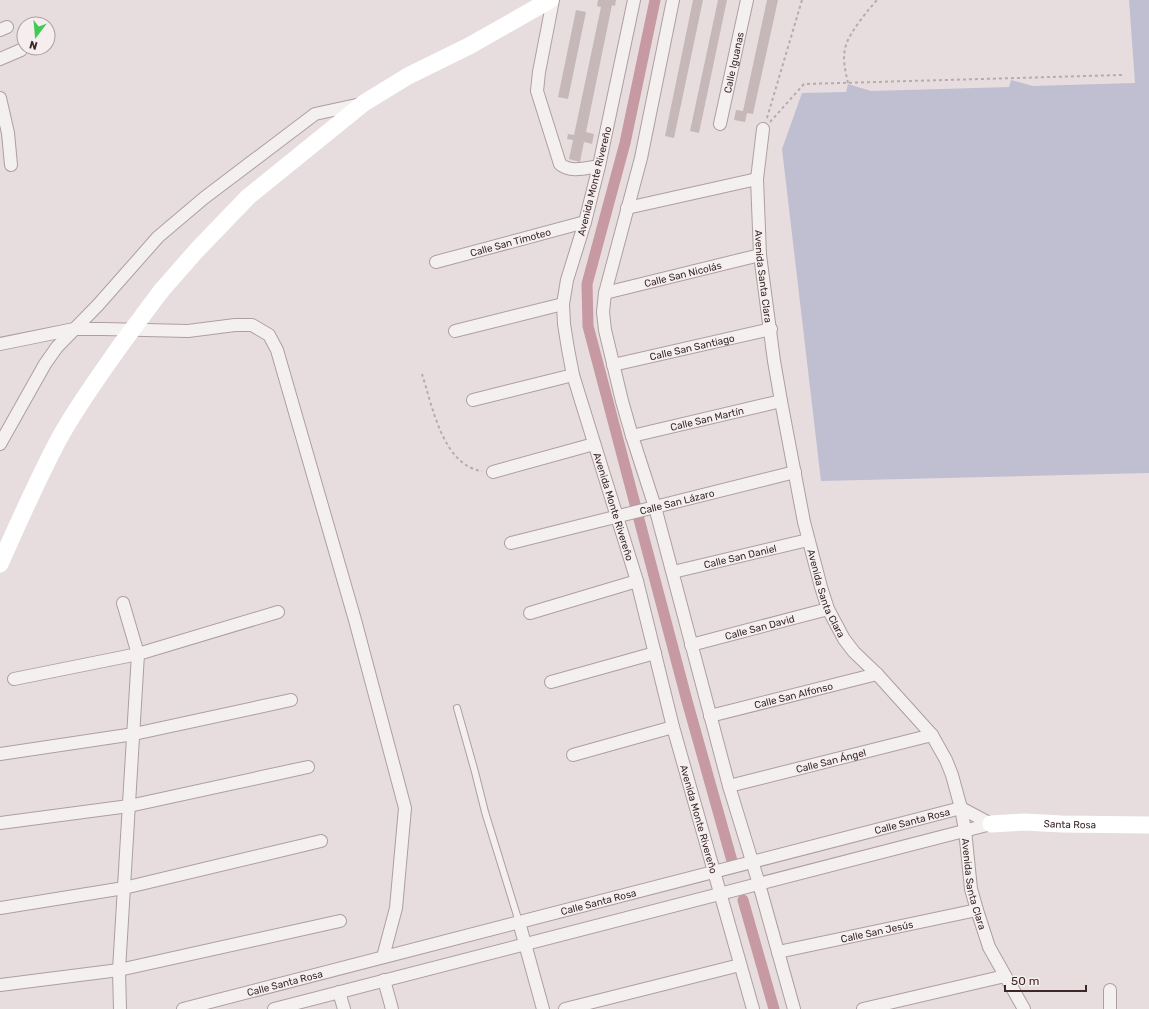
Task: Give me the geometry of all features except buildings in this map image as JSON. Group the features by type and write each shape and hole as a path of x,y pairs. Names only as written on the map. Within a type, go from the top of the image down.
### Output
{"main road":[{"path":"0,564 37,481 61,436 87,393 122,342 161,291 197,250 248,197 364,103 408,76 469,46 550,0"},
{"name":"Santa Rosa","path":"991,824 1024,822 1149,825"}],"street":[{"path":"553,0 539,72 537,91 538,97 547,119 560,164 570,170 599,166"},
{"name":"Avenida Monte Rivereño","path":"634,0 599,166 585,222 567,280 563,304 564,324 573,375 637,581 673,727 753,1009"},
{"path":"673,0 641,158 605,292 603,312 606,336 632,436 673,572 729,786 751,862 759,884 794,1009"},
{"name":"Calle Iguanas","path":"720,124 747,0"},
{"path":"0,60 16,52"},
{"path":"0,98 8,132 11,165"},
{"path":"0,444 45,364 57,347 98,305 158,237 204,198 315,114 364,103"},
{"name":"Avenida Santa Clara","path":"763,129 757,179 760,255 771,329 774,361 808,540 828,609 844,639 854,652 878,674 932,735 952,775 961,808 965,830 971,889 977,910 989,947 1024,1009"},
{"path":"627,208 757,179"},
{"name":"Calle San Timoteo","path":"436,262 585,222"},
{"name":"Calle San Nicolás","path":"605,292 760,255"},
{"path":"455,331 563,304"},
{"path":"0,344 74,329 188,331 235,325 252,325 269,335 277,350 355,620 405,808 396,908 383,957"},
{"name":"Calle San Santiago","path":"613,365 771,329"},
{"path":"473,400 573,375"},
{"name":"Calle San Martín","path":"632,436 781,401"},
{"path":"493,472 594,444"},
{"name":"Calle San Lázaro","path":"511,543 795,472"},
{"name":"Calle San Daniel","path":"673,572 808,540"},
{"path":"530,613 637,581"},
{"path":"120,1009 119,970 138,654 123,603"},
{"name":"Calle San David","path":"691,645 828,609"},
{"path":"14,679 138,654 278,612"},
{"path":"551,682 655,653"},
{"name":"Calle San Alfonso","path":"710,716 878,674"},
{"path":"0,754 134,734 291,700"},
{"path":"573,755 673,727"},
{"name":"Calle San Ángel","path":"729,786 932,735"},
{"path":"0,823 129,806 308,767"},
{"name":"Calle Santa Rosa","path":"182,1009 961,808 991,824"},
{"path":"274,1009 991,824"},
{"path":"0,908 124,888 322,841"},
{"name":"Calle San Jesús","path":"778,952 977,910"},
{"path":"0,985 119,970 340,921"},
{"path":"519,922 543,1009"},
{"path":"565,1009 740,965"},
{"path":"863,1009 1005,976"},
{"path":"384,980 392,1009"},
{"path":"1110,990 1110,1009"},
{"path":"339,992 344,1009"}],"lane":[{"path":"457,708 485,812 519,922"}],"path":[{"path":"763,129 802,0"},
{"path":"848,83 844,62 846,44 862,18 877,0"},
{"path":"763,129 804,84 1122,75"},
{"path":"422,374 438,424 450,449 460,462 469,468 493,472"}],"shaded area":[{"path":"1129,0 1149,0 1149,473 821,481 782,149 802,93 846,92 848,84 871,91 1009,87 1011,80 1033,86 1135,83"}],"waterway":[{"path":"655,0 625,143 587,284 588,326 687,701 732,861"},
{"path":"743,900 774,1009"}]}
